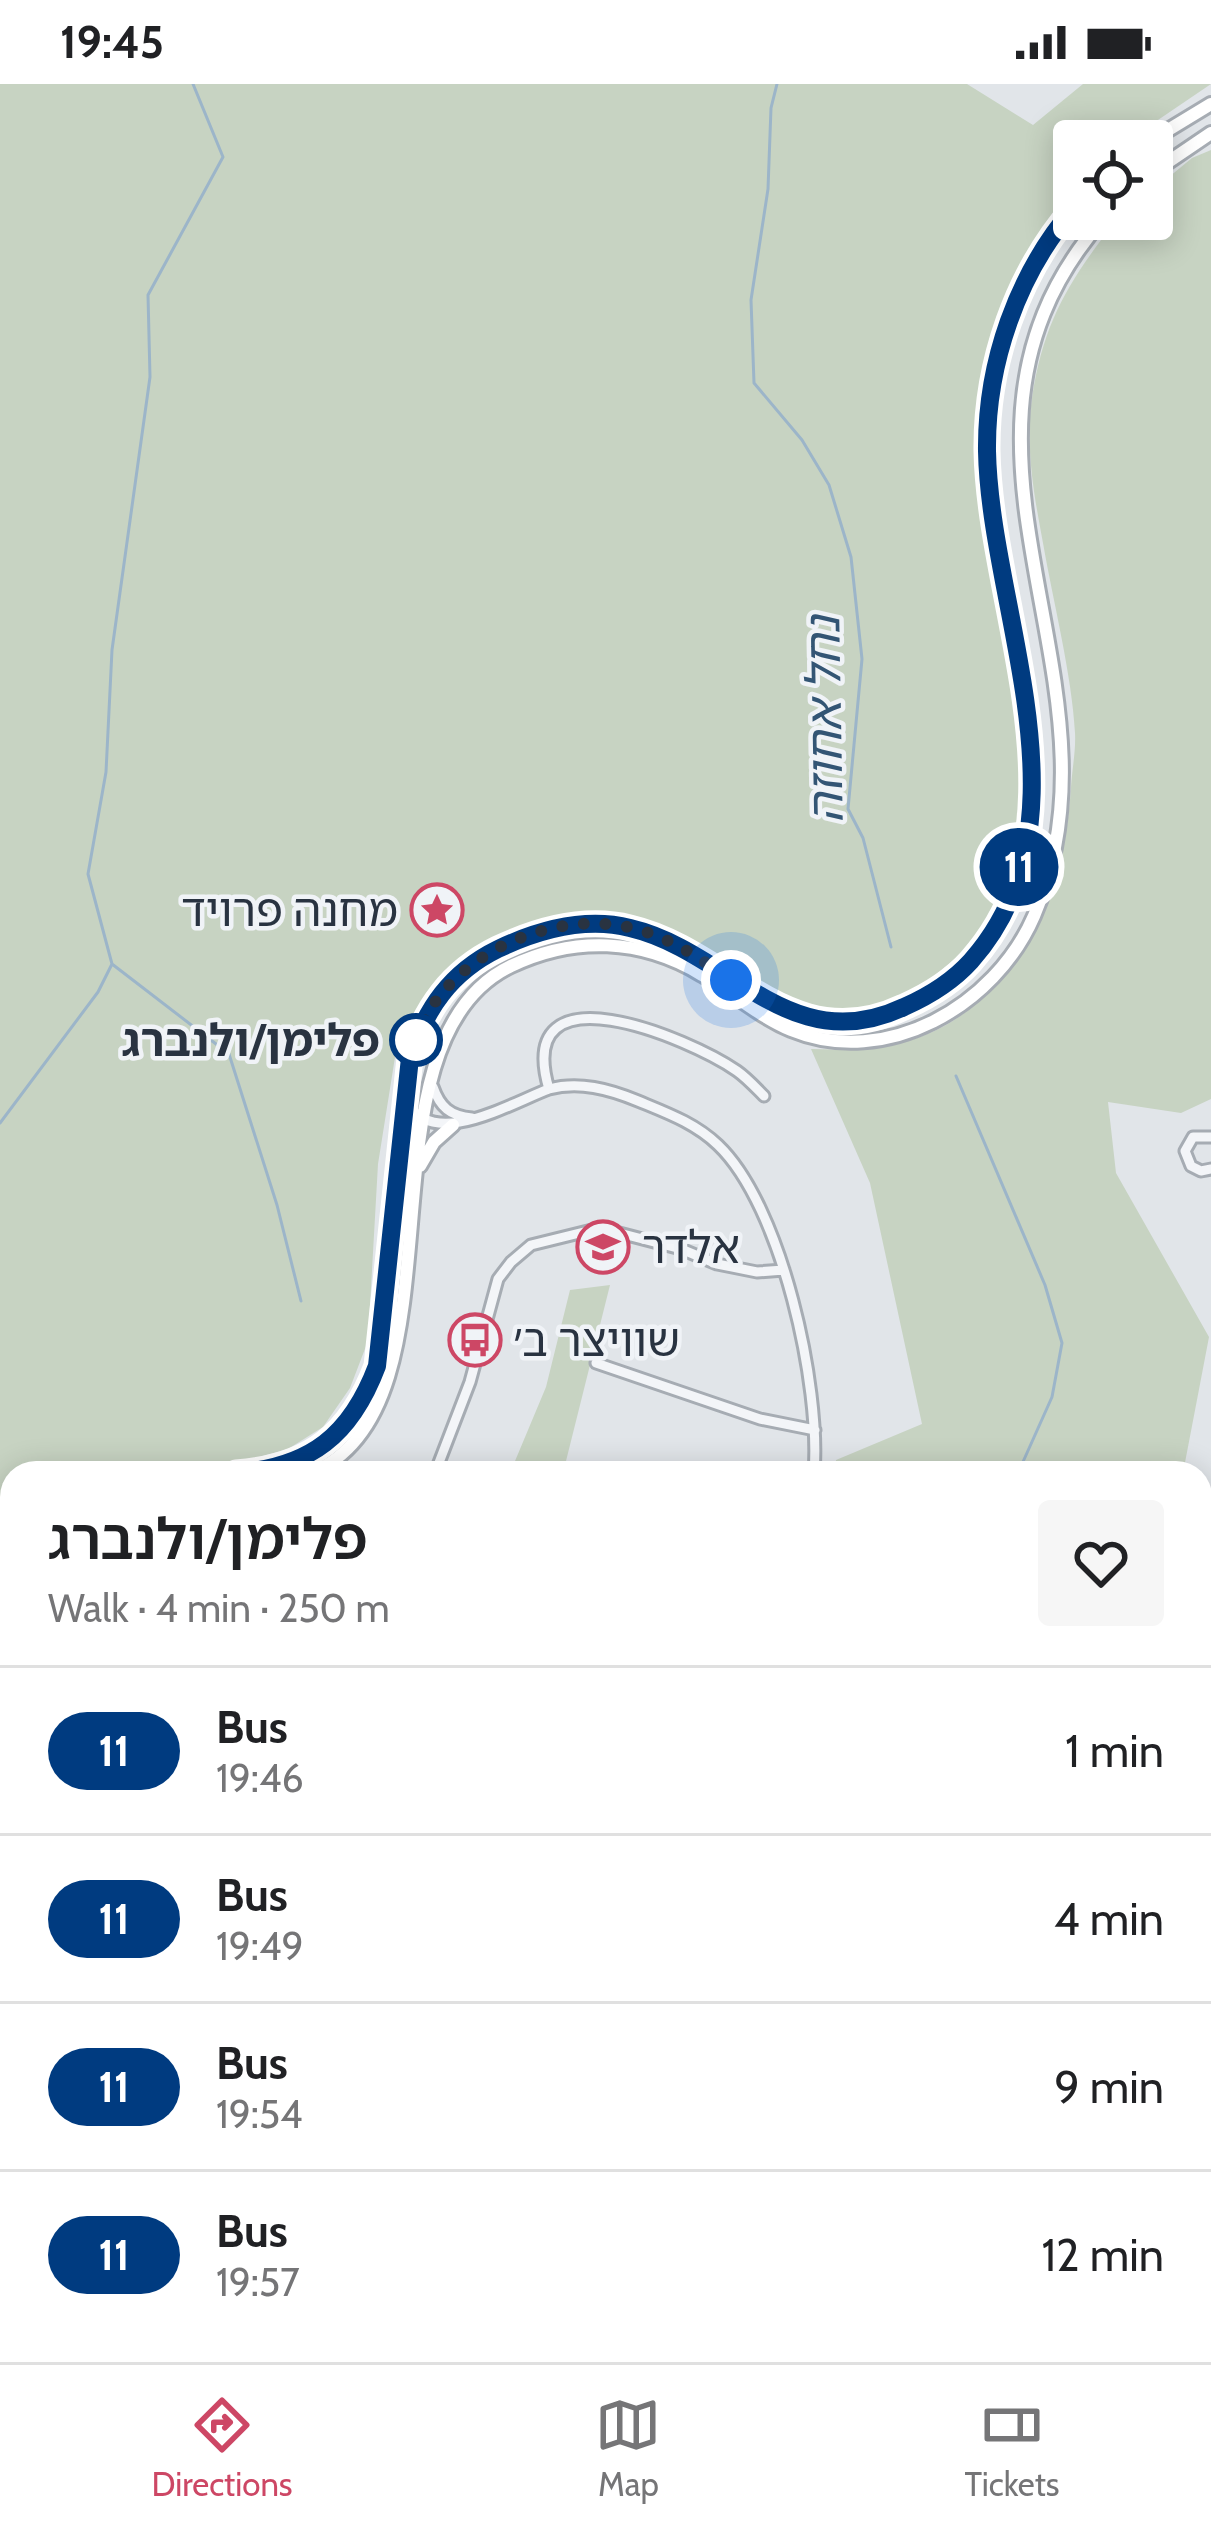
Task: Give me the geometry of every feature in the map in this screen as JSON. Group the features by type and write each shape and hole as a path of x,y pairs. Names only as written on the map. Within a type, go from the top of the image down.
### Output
{"main road":[{"path":"1173,127 1211,104"},
{"path":"1173,158 1211,133"},
{"path":"294,1461 342,1432 366,1395 377,1366 405,1094 417,1036 446,986 495,951 562,927 598,923 652,934 790,1012 836,1021 869,1019 922,999 953,977 981,948 1003,910 1019,865 1031,784 1026,696 991,506 989,415 994,376 1015,306 1053,236"},
{"path":"331,1461 365,1430 394,1362 416,1172 443,1044 466,1000 511,966 556,950 594,944 642,948 699,973 759,1014 794,1031 847,1041 884,1039 943,1016 977,993 1008,960 1033,919 1050,871 1063,784 1057,694 1022,503 1018,454 1022,398 1052,296 1087,240"},
{"path":"416,1172 434,1142 453,1125"}],"street":[{"path":"548,1089 543,1042 562,1024 595,1019 655,1031 707,1054 764,1096"},
{"path":"431,1084 443,1108 472,1118"},
{"path":"405,1094 411,1110 424,1121 453,1125 563,1085 598,1088 699,1128 722,1149 764,1211 784,1270 811,1389 814,1461"},
{"path":"1211,1137 1193,1137 1185,1151 1187,1162 1196,1170 1211,1169"},
{"path":"440,1461 470,1382 498,1279 531,1245 600,1228 661,1243 717,1264 758,1272 784,1270"},
{"path":"596,1364 760,1419 815,1430"}],"green space":[{"path":"0,84 967,84 1033,125 1083,84 1211,84 1158,120 1053,120 1053,218 1011,287 981,379 975,449 1024,758 1018,835 998,898 975,943 904,1000 851,1013 806,1009 758,986 699,945 642,922 598,913 568,916 493,943 444,974 399,1032 378,1164 368,1341 350,1388 323,1427 288,1449 237,1461 0,1461"},
{"path":"1211,150 1211,1099 1181,1113 1108,1102 1116,1173 1209,1337 1185,1461 836,1461 922,1424 870,1183 811,1049 891,1045 937,1030 1000,980 1043,914 1065,840 1075,740 1032,470 1030,416 1037,370 1061,302 1102,240 1173,240 1173,174"},
{"path":"610,1285 566,1461 515,1461 546,1387 570,1290"}],"waterway":[{"path":"0,1123 98,992 112,964 88,874 106,772 112,650 150,377 148,295 223,157 193,84"},
{"name":"נחל אחוזה","path":"777,84 771,108 768,189 751,300 754,383 802,440 829,485 851,557 862,659 848,809 863,838 891,947"},
{"path":"112,964 229,1054 277,1205 301,1301"},
{"name":"נחל אחוזה","path":"956,1076 1045,1285 1062,1343 1052,1397 1023,1461"}],"bus line":[{"name":"11","path":"294,1461 342,1432 366,1395 377,1366 410,1058 428,1012 446,986 475,961 542,932 598,923 616,925 674,943 790,1012 853,1021 884,1016 922,999 969,963 993,930 1019,865 1028,822 1031,758 1026,696 991,506 989,415 994,376 1015,306 1053,235"}],"place":[{"name":"מחנה פרויד","path":"437,910"},
{"name":"פלימן/ולנברג","path":"416,1040"},
{"name":"אלדר","path":"603,1247"},
{"name":"שוויצר ב׳","path":"475,1340"}],"route":[{"path":"416,1040 446,986 475,961 511,943 562,927 598,923 632,928 674,943 731,980"}]}
